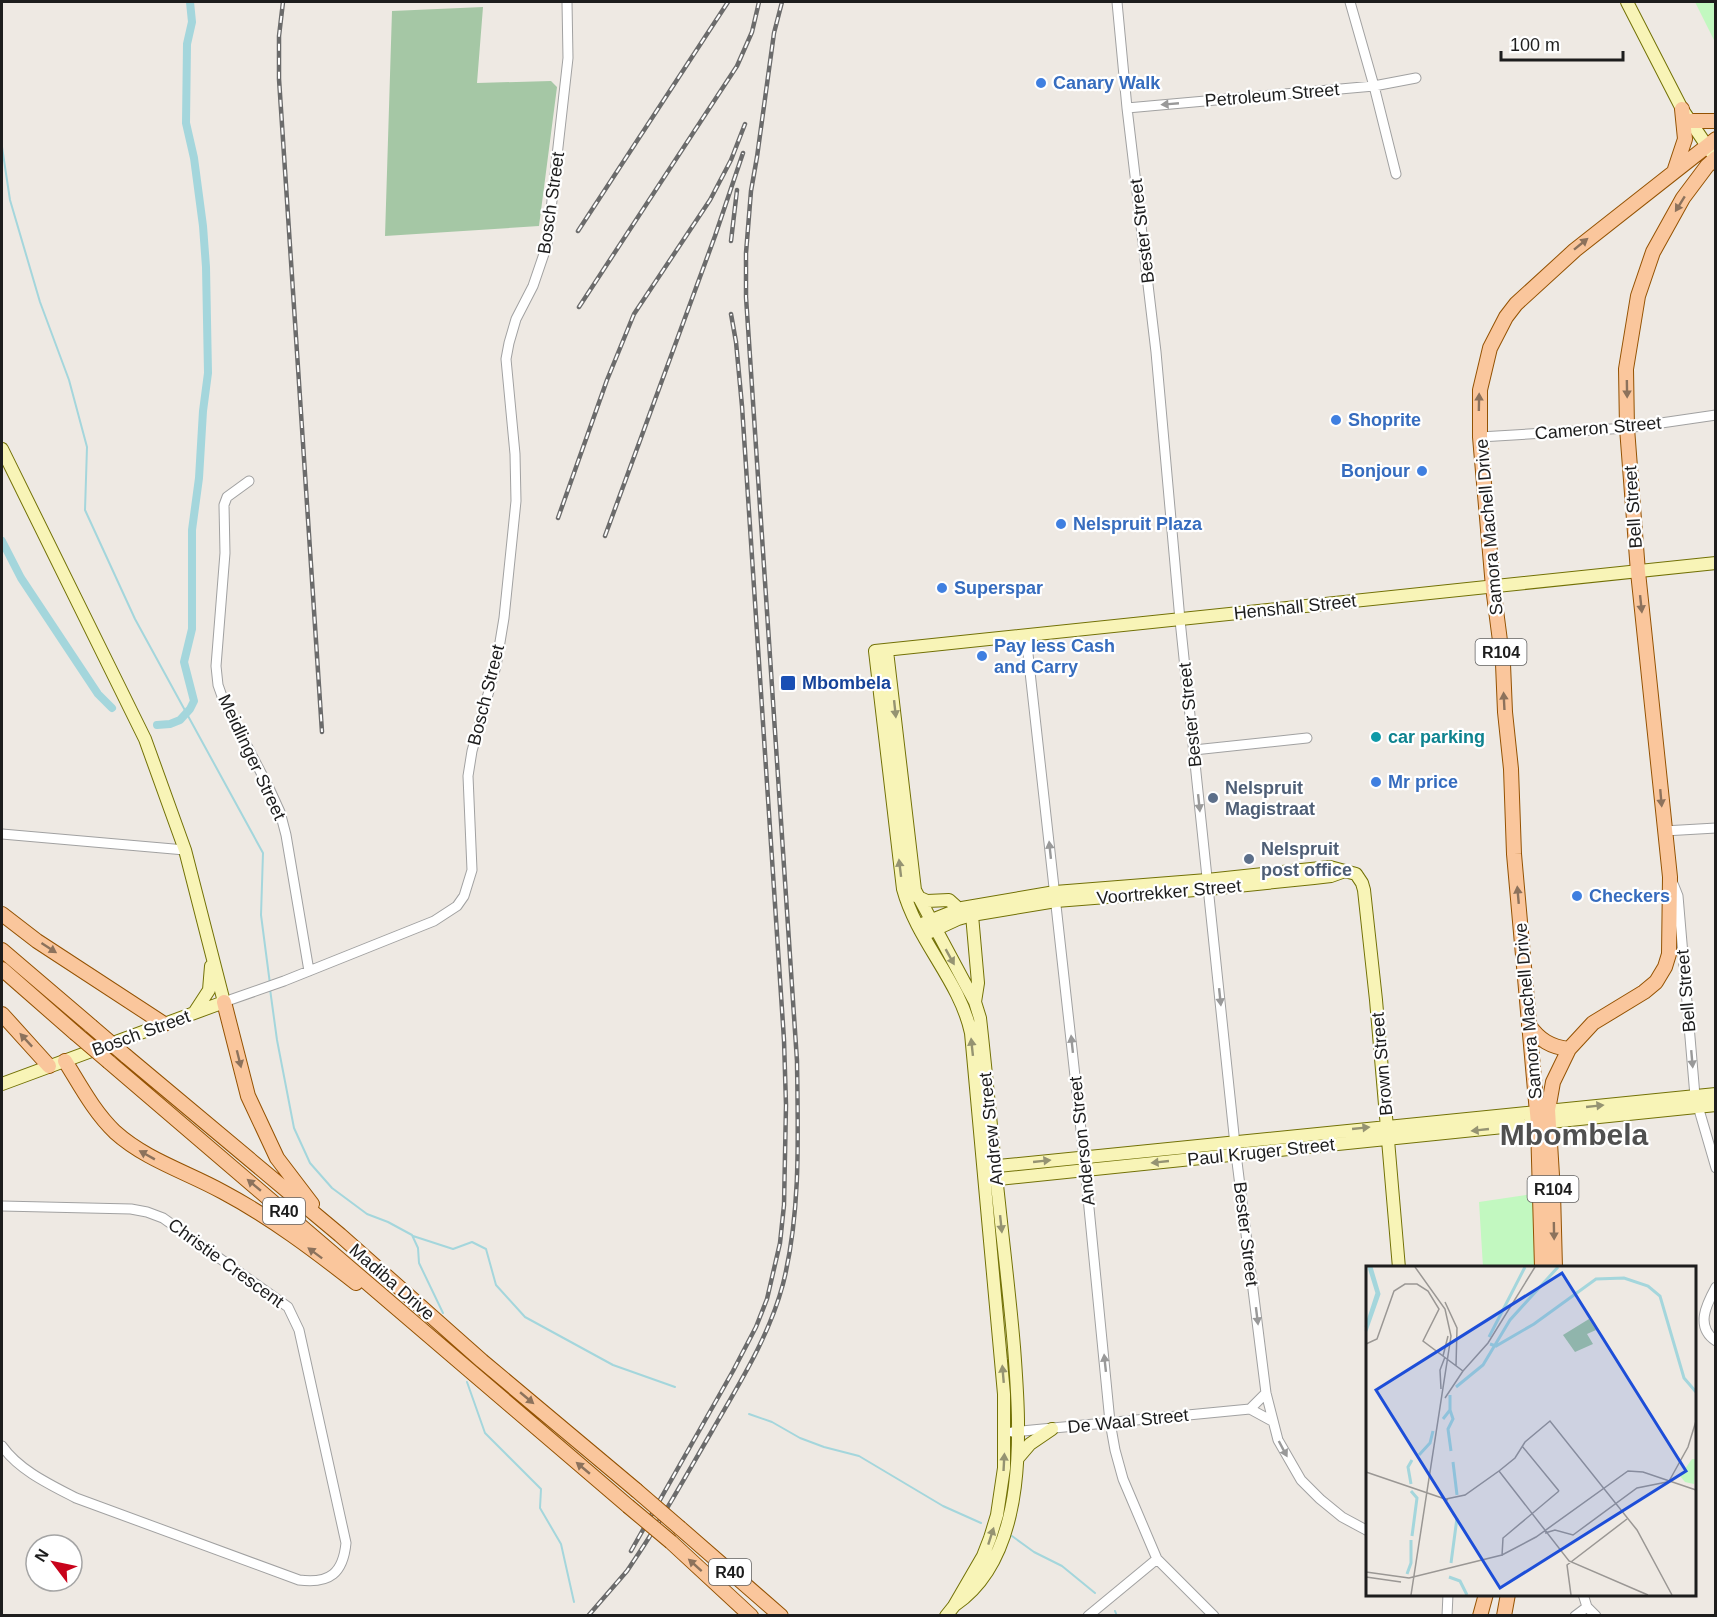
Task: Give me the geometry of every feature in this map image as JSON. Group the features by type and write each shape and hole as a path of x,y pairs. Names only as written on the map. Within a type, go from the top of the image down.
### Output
{"main road":[{"path":"1674,171 1685,139 1686,115 1716,121"},
{"name":"Samora Machell Drive","path":"1555,1266 1553,1192 1528,1023 1514,854 1511,769 1503,664 1493,587 1480,437 1480,390 1490,348 1506,317 1516,304 1575,250 1711,143"},
{"name":"Bell Street","path":"1543,1117 1553,1082 1569,1049 1593,1023 1644,992 1656,982 1665,967 1669,954 1670,877 1638,572 1627,428 1626,369 1644,276 1653,252 1672,216 1700,174 1715,158"},
{"path":"2,914 37,940 164,1024"},
{"name":"Madiba Drive","path":"2,950 340,1235 482,1361 781,1616"},
{"name":"Madiba Drive","path":"2,969 379,1291 430,1338 671,1542 751,1616"},
{"path":"224,1002 248,1096 277,1158 340,1235"},
{"path":"2,1014 49,1066"},
{"path":"1528,1023 1537,1036 1546,1042 1569,1049"},
{"path":"65,1060 104,1120 128,1143 238,1201 292,1235 430,1338"},
{"name":"Samora Machell Drive","path":"1542,1266 1543,1117"},
{"path":"1480,1616 1485,1596"},
{"path":"1504,1616 1508,1596"}],"street":[{"name":"Bosch Street","path":"2,1084 284,981 434,921 457,906 464,896 472,870 468,777 472,751 498,656 516,501 515,454 506,359 516,319 533,286 547,245 568,58 567,2"},
{"name":"Bester Street","path":"1117,2 1127,108 1156,352 1180,620 1236,1148 1266,1393 1278,1440 1301,1479 1342,1517 1366,1530"},
{"path":"1350,2 1396,174"},
{"path":"1627,2 1686,115 1711,143 1715,158"},
{"name":"Petroleum Street","path":"1127,108 1374,86 1416,78"},
{"name":"Cameron Street","path":"1480,437 1627,428 1716,415"},
{"path":"2,449 145,739 185,850 224,1002"},
{"name":"Meidlinger Street","path":"249,481 227,497 224,506 225,553 216,666 218,685 224,702 280,812 309,971"},
{"name":"Henshall Street","path":"881,651 1716,563"},
{"name":"Anderson Street","path":"1026,636 1085,1163 1110,1422 1115,1449 1123,1479 1156,1558 1214,1616"},
{"name":"Andrew Street","path":"881,651 916,896 975,1002 980,1018 1005,1432 1001,1492 990,1538 983,1556 950,1611"},
{"name":"Andrew Street","path":"881,651 903,890 908,909 919,931 968,1018 1010,1306 1018,1431 1014,1494 1002,1541 986,1573 969,1596 950,1611"},
{"path":"1194,750 1306,738"},
{"path":"1664,831 1716,828"},
{"path":"2,834 185,850"},
{"name":"Voortrekker Street","path":"919,931 959,909 1055,897 1208,885 1330,867 1345,871"},
{"name":"Brown Street","path":"1345,871 1359,877 1364,890 1399,1266"},
{"name":"Bell Street","path":"1670,877 1678,896 1696,1101 1716,1168"},
{"path":"916,896 927,901 949,900 959,909"},
{"name":"Voortrekker Street","path":"933,925 1055,897"},
{"path":"972,915 978,983 975,1002"},
{"path":"193,1014 209,990 210,948"},
{"path":"1543,1117 1696,1101 1716,1094"},
{"path":"1696,1101 1716,1105"},
{"name":"Paul Kruger Street","path":"1236,1148 1387,1125 1543,1117"},
{"name":"Paul Kruger Street","path":"990,1173 1236,1148 1388,1140 1543,1117"},
{"name":"Christie Crescent","path":"2,1206 124,1209 147,1212 163,1218 288,1307 299,1330 346,1543 345,1557 338,1571 328,1578 313,1582 299,1580 87,1502 44,1481 19,1465 2,1446"},
{"path":"1716,1287 1708,1301 1703,1319 1708,1336 1716,1341"},
{"path":"1266,1393 1250,1409 1272,1421"},
{"name":"De Waal Street","path":"1005,1432 1250,1409"},
{"path":"1018,1458 1030,1444 1052,1429"},
{"path":"1088,1616 1156,1558"},
{"path":"1447,1616 1448,1596"},
{"path":"1584,1596 1587,1607 1596,1616"},
{"path":"1575,1616 1587,1607"}],"green space":[{"path":"1695,2 1715,2 1715,42"},
{"path":"483,7 477,83 551,81 557,87 539,226 385,236 392,11"},
{"path":"1539,1193 1540,1266 1483,1266 1479,1202"}],"waterway":[{"path":"157,725 180,720 194,701 184,662 192,629 192,530 208,373 203,226 194,158 186,123 187,44 192,22 190,2"},
{"path":"2,147 10,200 40,302 69,380 87,447 85,510 135,619 263,853 261,915 270,984"},
{"path":"2,541 21,578 98,694 112,708"},
{"path":"270,989 294,1128 310,1163 332,1188 367,1214 412,1235 418,1248 419,1263 443,1313"},
{"path":"413,1236 453,1249 472,1242 486,1249 496,1285 525,1317 613,1365 675,1387"},
{"path":"467,1382 485,1433 541,1489 540,1508 561,1544 574,1602"},
{"path":"749,1414 772,1422 800,1438 859,1456 943,1506 981,1523"},
{"path":"1012,1536 1034,1552 1062,1566 1095,1593"},
{"path":"1115,1611 1117,1616"}],"railway":[{"path":"283,2 279,36 279,79 322,732"},
{"path":"578,231 728,2"},
{"path":"579,307 737,66 752,32 759,2"},
{"path":"588,1616 627,1571 649,1538 733,1396 762,1341 777,1304 789,1257 793,1229 797,1173 797,1061 746,297 746,253 751,191 774,33 782,2"},
{"path":"558,518 607,380 634,314 710,200 731,160 745,124"},
{"path":"605,536 743,153"},
{"path":"731,241 737,190"},
{"path":"631,1551 756,1327 767,1299 780,1243 784,1205 786,1105 784,1040 742,406 731,314"}],"place":[{"name":"Canary Walk","path":"1041,83"},
{"name":"Shoprite","path":"1336,420"},
{"name":"Bonjour","path":"1422,471"},
{"name":"Nelspruit Plaza","path":"1061,524"},
{"name":"Superspar","path":"942,588"},
{"name":"Pay less Cash and Carry","path":"982,656"},
{"name":"Mbombela","path":"788,683"},
{"name":"car parking","path":"1376,737"},
{"name":"Mr price","path":"1376,782"},
{"name":"Nelspruit Magistraat","path":"1213,798"},
{"name":"Nelspruit post office","path":"1249,859"},
{"name":"Checkers","path":"1577,896"}],"district":[{"name":"Mbombela","path":"1574,1135"}]}
